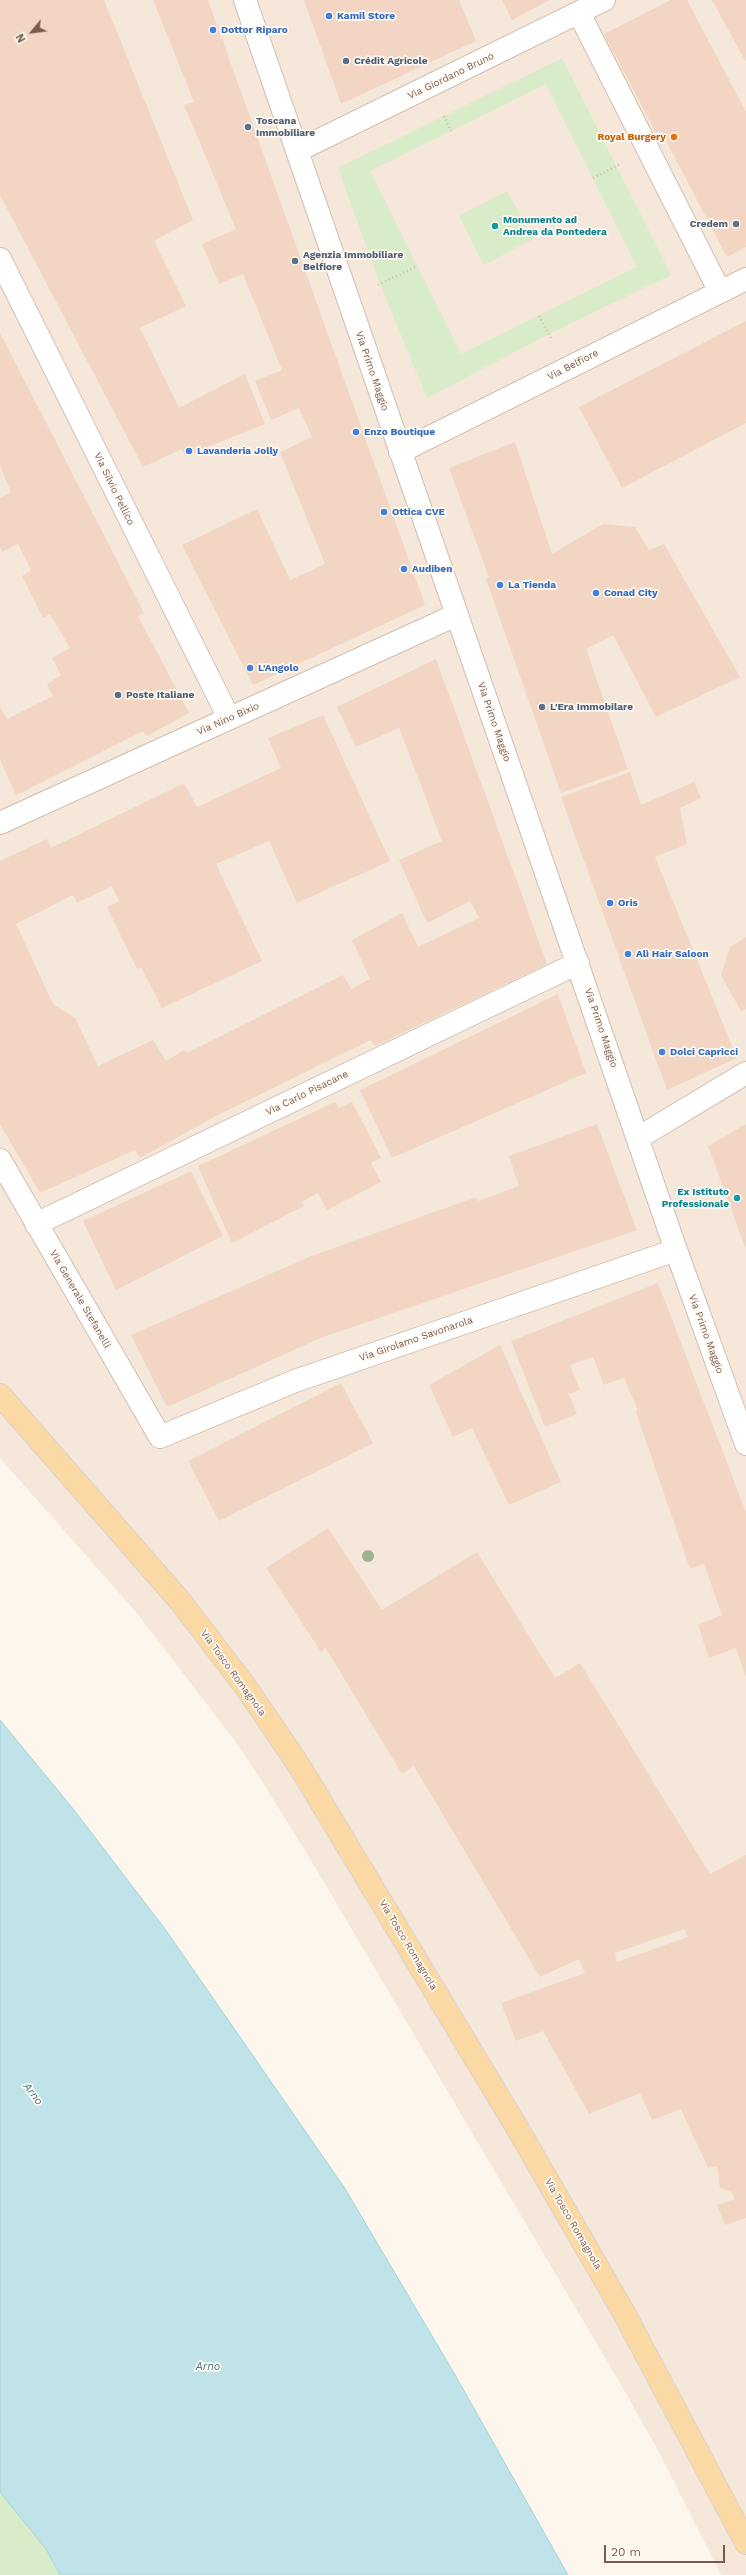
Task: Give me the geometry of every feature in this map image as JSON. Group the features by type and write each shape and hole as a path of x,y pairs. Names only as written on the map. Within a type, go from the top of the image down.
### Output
{"main road":[{"name":"Via Tosco Romagnola","path":"0,1396 180,1601 245,1686 300,1767 585,2245 651,2360 746,2543"}],"street":[{"name":"Via Primo Maggio","path":"245,0 676,1250 746,1444"},
{"name":"Via Giordano Bruno","path":"297,151 604,0"},
{"path":"579,13 720,292"},
{"name":"Via Silvio Pellico","path":"0,259 229,718"},
{"name":"Via Belfiore","path":"400,452 746,279"},
{"name":"Via Nino Bixio","path":"0,823 456,615"},
{"name":"Via Carlo Pisacane","path":"36,1224 578,963"},
{"path":"638,1138 746,1073"},
{"name":"Via Generale Stefanelli","path":"0,1160 160,1437"},
{"name":"Via Girolamo Savonarola","path":"160,1437 295,1381 676,1250"}],"path":[{"path":"347,299 417,266"}],"shaded area":[{"path":"0,0 746,0 746,2575 721,2575 660,2454 620,2383 309,1857 235,1741 136,1612 0,1458"}],"green space":[{"path":"562,58 671,275 549,334 427,398 380,284 338,168","holes":["546,84 637,267 461,354 370,171"]},
{"path":"507,191 533,239 484,265 459,216"},
{"path":"0,2492 46,2549 60,2575 0,2575"}],"water":[{"name":"Arno","path":"0,1720 74,1810 165,1929 344,2187 454,2373 568,2575 60,2575 46,2549 0,2492"}],"building":[{"path":"0,0 104,0 193,220 154,241 186,306 140,328 179,408 245,374 265,424 185,456 182,449 143,467 0,195"},
{"path":"153,0 208,0 425,605 253,685 182,545 257,509 290,580 325,564 280,452 312,437 299,408 271,420 255,381 282,370 243,274 219,284 202,244 236,229 184,105 194,102"},
{"path":"304,0 459,0 476,41 341,104"},
{"path":"502,0 550,0 512,20"},
{"path":"671,0 687,0 746,112 746,247 727,257 661,131 656,133 604,34"},
{"path":"712,0 746,0 746,62"},
{"path":"746,321 746,423 622,488 579,407"},
{"path":"0,333 144,613 138,616 189,713 147,736 143,731 16,795 0,760 0,707 7,719 53,696 47,684 61,675 52,658 70,648 50,614 43,618 22,576 31,570 18,544 2,552 0,547 0,498 11,492 0,466"},
{"path":"515,442 552,554 603,524 635,527 649,550 664,544 740,677 656,717 613,635 586,649 628,769 561,793 486,579 489,577 449,468"},
{"path":"436,659 547,964 375,1046 371,1040 218,1115 140,1158 135,1150 40,1193 0,1124 0,861 47,839 51,848 184,783 197,807 281,768 268,738 323,715 390,861 297,903 269,841 216,864 262,961 162,1008 141,967 137,969 107,907 119,901 112,886 77,903 73,895 16,924 53,1004 75,1018 98,1066 153,1040 166,1061 184,1050 187,1053 343,975 351,989 370,979 352,940 402,913 418,947 479,918 470,901 427,923 399,860 442,841 399,728 356,747 337,707"},
{"path":"630,772 641,805 694,782 701,798 680,808 687,844 655,857 737,1058 667,1090 561,797"},
{"path":"746,937 746,1009 741,1011 721,975 730,947"},
{"path":"558,994 586,1073 392,1158 360,1090"},
{"path":"335,1102 339,1108 352,1102 381,1158 371,1163 381,1182 327,1210 318,1193 301,1202 304,1206 232,1243 198,1166"},
{"path":"597,1124 637,1230 323,1337 167,1407 131,1335 309,1257 476,1197 478,1201 519,1186 509,1156"},
{"name":"Ex Istituto Professionale","path":"746,1124 746,1249 708,1146"},
{"path":"191,1171 223,1236 116,1290 83,1221"},
{"path":"658,1283 746,1512 746,1677 736,1648 709,1658 698,1625 722,1615 704,1564 690,1569 636,1412 638,1410 624,1378 604,1385 593,1357 570,1365 580,1390 569,1394 577,1414 545,1427 511,1341"},
{"path":"500,1345 561,1482 509,1505 472,1428 453,1437 429,1385"},
{"path":"341,1383 373,1443 219,1521 188,1461"},
{"path":"328,1528 382,1610 477,1552 555,1678 580,1663 710,1874 746,1855 746,2218 725,2225 717,2205 735,2199 732,2192 720,2188 717,2166 708,2168 681,2109 652,2120 640,2093 589,2114 543,2031 516,2041 501,2003 585,1973 579,1959 540,1977 414,1766 402,1774 325,1647 321,1652 266,1568","holes":["684,1929 688,1937 617,1962 615,1953"]}],"place":[{"name":"Kamil Store","path":"329,16"},
{"name":"Dottor Riparo","path":"213,30"},
{"name":"Crédit Agricole","path":"346,61"},
{"name":"Toscana Immobiliare","path":"248,127"},
{"name":"Royal Burgery","path":"674,137"},
{"name":"Credem","path":"736,224"},
{"name":"Monumento ad Andrea da Pontedera","path":"495,226"},
{"name":"Agenzia Immobiliare Belfiore","path":"295,261"},
{"name":"Enzo Boutique","path":"356,432"},
{"name":"Lavanderia Jolly","path":"189,451"},
{"name":"Ottica CVE","path":"384,512"},
{"name":"Audiben","path":"404,569"},
{"name":"La Tienda","path":"500,585"},
{"name":"Conad City","path":"596,593"},
{"name":"L'Angolo","path":"250,668"},
{"name":"Poste Italiane","path":"118,695"},
{"name":"L'Era Immobilare","path":"542,707"},
{"name":"Oris","path":"610,903"},
{"name":"Alì Hair Saloon","path":"628,954"},
{"name":"Dolci Capricci","path":"662,1052"},
{"name":"Ex Istituto Professionale","path":"737,1198"}]}
